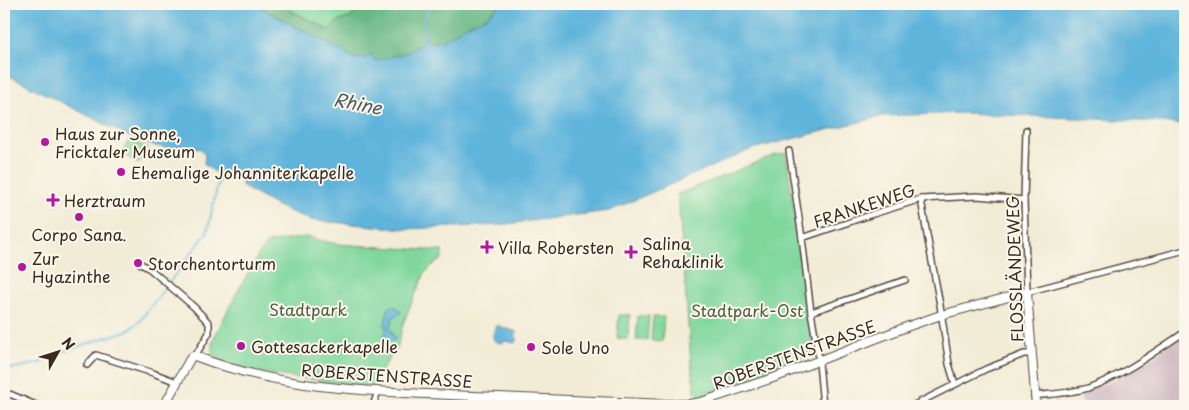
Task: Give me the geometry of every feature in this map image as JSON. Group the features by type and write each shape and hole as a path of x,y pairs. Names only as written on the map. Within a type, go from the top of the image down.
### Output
{"street":[{"name":"FLOSSLÄNDEWEG","path":"1026,130 1024,200 1027,292 1036,406"},
{"path":"789,151 818,352 823,406"},
{"name":"FRANKEWEG","path":"802,238 921,199 976,196 1024,200"},
{"path":"921,199 954,384"},
{"name":"ROBERSTENSTRASSE","path":"195,356 240,371 301,384 378,391 689,404 701,402 776,377 941,315 1185,250"},
{"path":"141,264 150,269 194,307 209,323 209,333 195,356 190,359 164,406"},
{"path":"811,312 904,280"},
{"path":"1034,396 1087,388 1130,368 1183,333 1185,341"},
{"path":"912,406 986,369 1024,354 1031,354"},
{"path":"87,365 96,355 177,382"},
{"path":"373,406 378,391"},
{"path":"4,392 38,406"}],"shaded area":[{"path":"1185,333 1185,406 1083,406 1079,393 1117,379 1153,357"}],"green space":[{"path":"254,4 277,4 328,30 336,22 352,17 357,4 501,4 486,17 463,27 442,40 427,42 425,37 420,45 405,53 375,61 366,58 355,58"},
{"path":"282,4 357,4 352,17 336,22 328,30"},
{"path":"129,140 148,148 138,164 122,153"},
{"name":"Stadtpark-Ost","path":"786,153 814,353 752,378 702,396 698,395 695,392 691,363 678,194 775,155"},
{"name":"Stadtpark","path":"306,237 337,244 442,251 442,259 425,273 404,321 397,348 372,387 245,370 222,361 212,353 214,338 235,296 267,243"},
{"path":"619,315 630,315 628,339 617,338"},
{"path":"638,316 649,316 647,340 636,340"},
{"path":"653,317 664,317 662,341 651,340"}],"water":[{"name":"Rhine","path":"4,4 254,4 355,58 366,58 371,54 375,61 405,53 420,45 425,37 428,42 442,40 463,27 486,17 501,4 1185,4 1185,126 1163,122 964,113 883,116 752,149 609,211 498,225 405,229 310,220 275,205 243,187 240,178 231,173 216,173 204,164 205,155 200,148 183,151 151,145 130,137 4,73"},
{"path":"393,306 398,308 401,313 392,318 392,323 389,327 395,340 391,341 383,337 386,332 385,324 388,308"},
{"path":"496,325 517,332 515,337 518,339 515,343 495,341 493,337"}],"waterway":[{"path":"425,37 423,23 431,4"},
{"path":"4,370 36,364 67,350 129,330 139,322 207,233 220,174"}],"place":[{"name":"Haus zur Sonne, Fricktaler Museum","path":"45,142"},
{"name":"Ehemalige Johanniterkapelle","path":"121,172"},
{"name":"Herztraum","path":"53,200"},
{"name":"Corpo Sana.","path":"79,217"},
{"name":"Villa Robersten","path":"487,247"},
{"name":"Salina Rehaklinik","path":"631,252"},
{"name":"Storchentorturm","path":"138,263"},
{"name":"Zur Hyazinthe","path":"22,267"},
{"name":"Gottesackerkapelle","path":"241,346"},
{"name":"Sole Uno","path":"531,347"}]}
